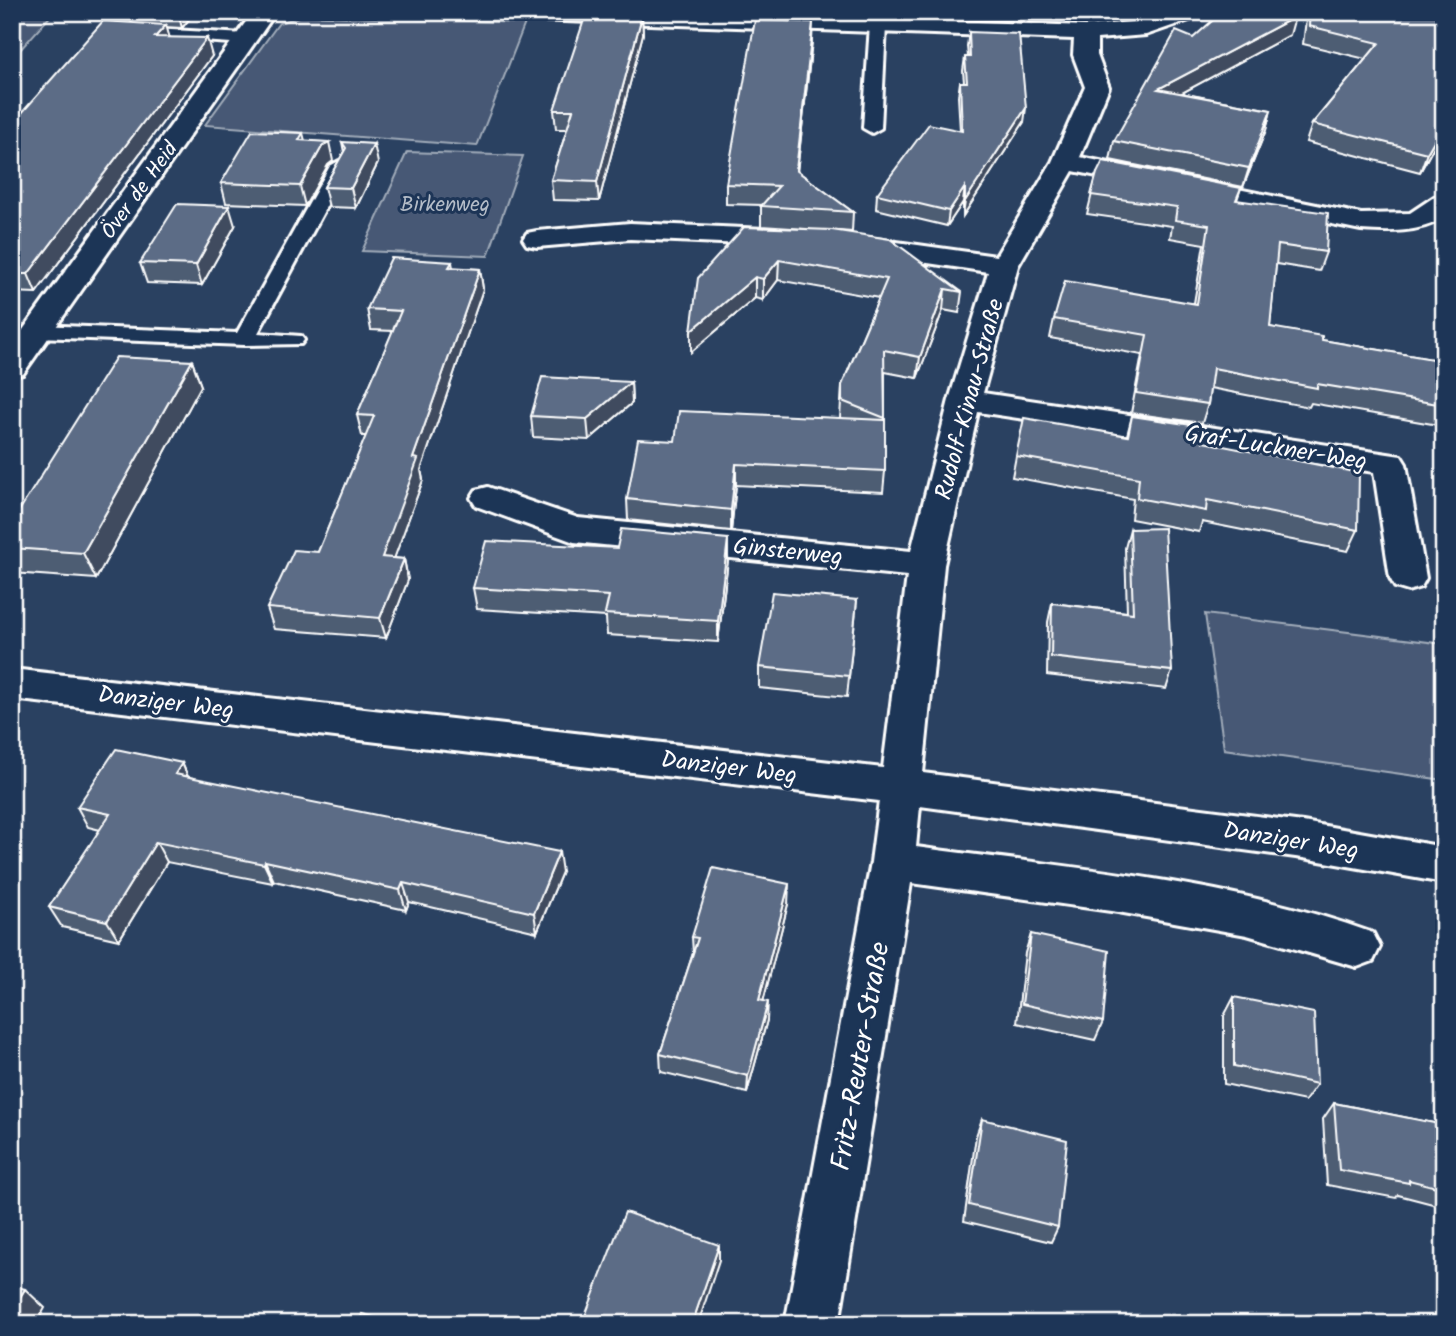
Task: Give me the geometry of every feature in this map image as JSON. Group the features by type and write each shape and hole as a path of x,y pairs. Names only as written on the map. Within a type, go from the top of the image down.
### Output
{"street":[{"name":"Över de Heid","path":"12,367 265,12"},
{"path":"506,12 762,17 878,25 1086,33 1146,28 1190,12"},
{"name":"Rudolf-Kinau-Straße","path":"903,787 926,565 965,400 1004,266 1065,162 1097,87 1085,55 1086,33"},
{"path":"1065,162 1361,222 1404,224 1441,210"},
{"path":"537,239 630,231 824,240 1004,266"},
{"name":"Graf-Luckner-Weg","path":"965,400 1389,464 1408,578"},
{"name":"Ginsterweg","path":"488,498 574,530 926,565"},
{"name":"Danziger Weg","path":"12,684 903,787 1303,840 1444,865"},
{"name":"Fritz-Reuter-Straße","path":"812,1324 893,862 903,787"},
{"path":"893,862 1118,893 1247,916 1357,947"}],"lane":[{"path":"872,128 878,25"},
{"path":"124,33 246,38"},
{"path":"244,339 339,166"},
{"path":"38,331 293,340"}],"green space":[{"path":"12,12 54,12 12,59"},
{"path":"304,15 525,23 477,146 205,125 279,23"},
{"name":"Birkenweg","path":"407,152 523,156 488,256 362,251"},
{"path":"1205,614 1444,644 1444,780 1224,749"}],"building":[{"path":"1222,12 1277,12 1295,17 1158,89 1271,110 1249,168 1114,141 1176,31 1193,38"},
{"path":"1310,12 1444,12 1444,123 1427,153 1312,124 1379,43 1309,26"},
{"path":"586,14 642,16 597,182 551,180 573,110 554,110"},
{"path":"755,20 813,22 796,170 853,212 761,206 779,186 726,184"},
{"path":"103,21 166,25 155,37 207,38 28,274 12,274 12,124"},
{"path":"969,32 1019,34 1026,108 965,201 965,187 949,211 877,194 929,124 962,131 960,82 967,82 965,57 970,57"},
{"path":"252,131 303,133 299,140 329,142 323,145 300,186 221,183"},
{"path":"342,142 374,144 351,188 324,187 346,148"},
{"path":"1103,161 1241,188 1236,200 1328,213 1326,252 1278,245 1270,327 1322,336 1322,340 1444,361 1444,405 1317,384 1317,388 1213,368 1208,404 1136,393 1147,335 1054,319 1065,281 1197,304 1209,225 1175,220 1177,207 1091,195"},
{"path":"177,204 229,206 196,265 140,263"},
{"path":"744,227 832,230 890,239 962,292 945,289 920,357 884,350 885,418 842,401 842,385 887,279 779,260 763,279 755,277 691,331 698,278"},
{"path":"391,258 452,262 449,267 480,269 413,458 418,459 382,557 404,559 380,618 267,608 294,550 318,552 374,416 357,415 401,311 367,309"},
{"path":"116,357 192,361 83,553 12,548 12,522"},
{"path":"542,377 631,382 587,419 531,416"},
{"path":"679,411 885,420 885,471 736,464 731,510 627,499 638,439 675,441"},
{"path":"1132,416 1205,427 1203,442 1359,473 1358,530 1207,500 1206,511 1137,498 1139,478 1016,456 1024,418 1128,436"},
{"path":"1164,528 1172,671 1051,657 1052,603 1133,613 1130,529"},
{"path":"621,529 728,539 718,621 605,614 609,596 473,588 486,541 617,548"},
{"path":"772,592 857,600 849,676 759,667"},
{"path":"116,749 182,763 175,774 559,852 534,913 403,883 400,890 265,861 264,864 156,842 107,921 49,907 110,814 77,807"},
{"path":"713,868 789,884 759,1000 768,1002 748,1076 660,1054 698,938 692,937"},
{"path":"1031,934 1109,951 1103,1022 1022,1004"},
{"path":"1234,997 1314,1013 1317,1084 1234,1066"},
{"path":"1334,1103 1444,1125 1444,1189 1409,1180 1409,1183 1339,1170"},
{"path":"982,1119 1067,1140 1058,1227 969,1205"},
{"path":"625,1212 719,1245 692,1324 582,1324"},
{"path":"12,1285 25,1289 12,1310"},
{"path":"362,1314 402,1324 358,1324"}]}
